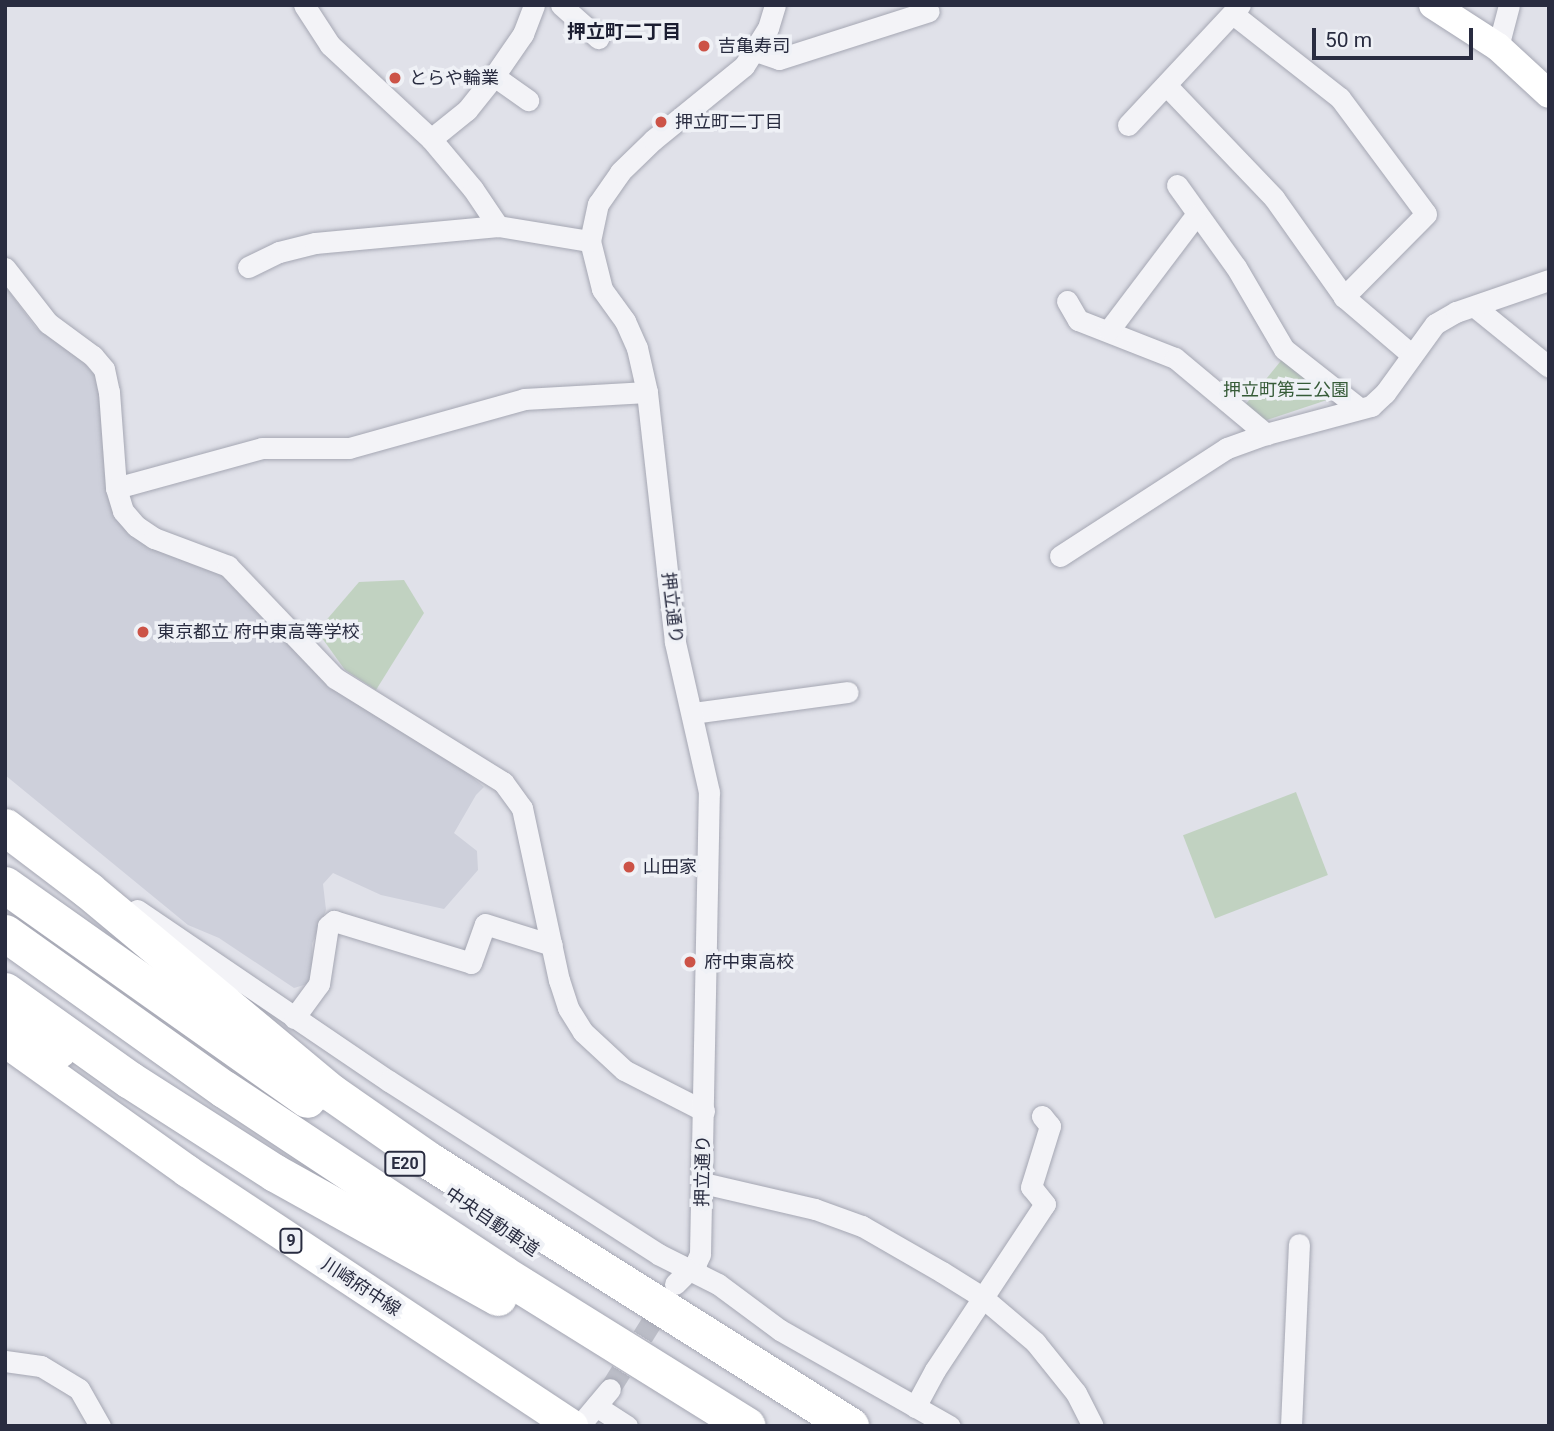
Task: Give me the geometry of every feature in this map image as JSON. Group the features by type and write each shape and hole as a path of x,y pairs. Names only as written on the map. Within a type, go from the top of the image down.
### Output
{"highway":[{"path":"5,827 88,890 332,1093 407,1145 850,1426"},
{"name":"中央自動車道","path":"5,885 250,1060 510,1235 816,1426"},
{"name":"中央自動車道","path":"5,933 224,1089 456,1244 747,1426"},
{"path":"5,991 130,1080 220,1138 323,1201 489,1292 708,1426"},
{"path":"8,1036 130,1080"}],"main road":[{"name":"川崎府中線","path":"8,1036 187,1171 572,1426"}],"street":[{"path":"304,5 330,45 431,139 473,189 498,226"},
{"path":"431,139 467,110 494,76 523,34 534,5"},
{"path":"561,5 598,38"},
{"name":"押立通り","path":"690,1270 700,1254 703,1183 709,792 675,642 647,392 638,348 625,321 602,289 590,241 598,204 620,172 653,140 744,66 756,51 775,5"},
{"path":"1433,5 1498,47 1549,94"},
{"path":"1498,47 1508,5"},
{"path":"1128,125 1237,10 1340,98 1426,214 1344,297"},
{"path":"756,51 779,59 929,11"},
{"path":"494,76 528,100"},
{"path":"1167,86 1274,198 1344,297 1412,355"},
{"path":"1177,185 1236,267 1284,349 1359,408"},
{"path":"1109,330 1196,215"},
{"path":"248,267 279,252 315,243 498,226 590,241"},
{"path":"5,268 48,323 93,356 104,369 109,392 116,488 123,511 136,526 154,538 228,566 335,678 503,782 522,808 568,1008 583,1032 624,1070 704,1111"},
{"path":"1060,556 1227,448 1266,434 1323,421 1371,406 1385,393 1435,324 1455,312 1549,280"},
{"path":"1067,301 1078,320 1175,358 1266,434"},
{"path":"1475,307 1549,368"},
{"path":"116,488 261,448 349,447 524,399 647,392"},
{"path":"693,713 848,692"},
{"path":"5,814 107,890 294,1018 657,1254 718,1284 780,1330 950,1426"},
{"path":"294,1018 319,984 328,926 334,921 471,963 485,924 552,945"},
{"path":"915,1406 982,1297 1045,1204 1031,1187 1050,1126 1042,1116"},
{"path":"703,1183 815,1209 862,1226 982,1297 1035,1342 1076,1393 1093,1426"},
{"path":"1291,1426 1299,1244"},
{"path":"674,1284 690,1270"},
{"path":"5,1361 41,1366 79,1389 100,1426"},
{"path":"579,1426 603,1397 627,1426"}],"shaded area":[{"name":"東京都立 府中東高等学校","path":"5,286 36,328 80,358 98,379 116,510 214,567 238,585 336,687 459,766 484,787 476,795 454,833 477,851 478,870 444,909 381,895 333,873 323,884 326,910 312,944 314,982 294,988 219,938 188,925 5,775"}],"green space":[{"name":"押立町第三公園","path":"1284,357 1333,398 1261,422 1245,405"},
{"path":"404,580 424,613 376,690 345,670 317,631 359,582"},
{"path":"1296,792 1328,875 1215,918 1183,835"}],"tunnel":[{"path":"610,1389 666,1299"}],"place":[{"name":"吉亀寿司","path":"704,46"},
{"name":"とらや輪業","path":"395,78"},
{"name":"押立町二丁目","path":"661,122"},
{"name":"東京都立 府中東高等学校","path":"143,632"},
{"name":"山田家","path":"629,867"},
{"name":"府中東高校","path":"690,962"}],"district":[{"name":"押立町二丁目","path":"624,32"}]}
